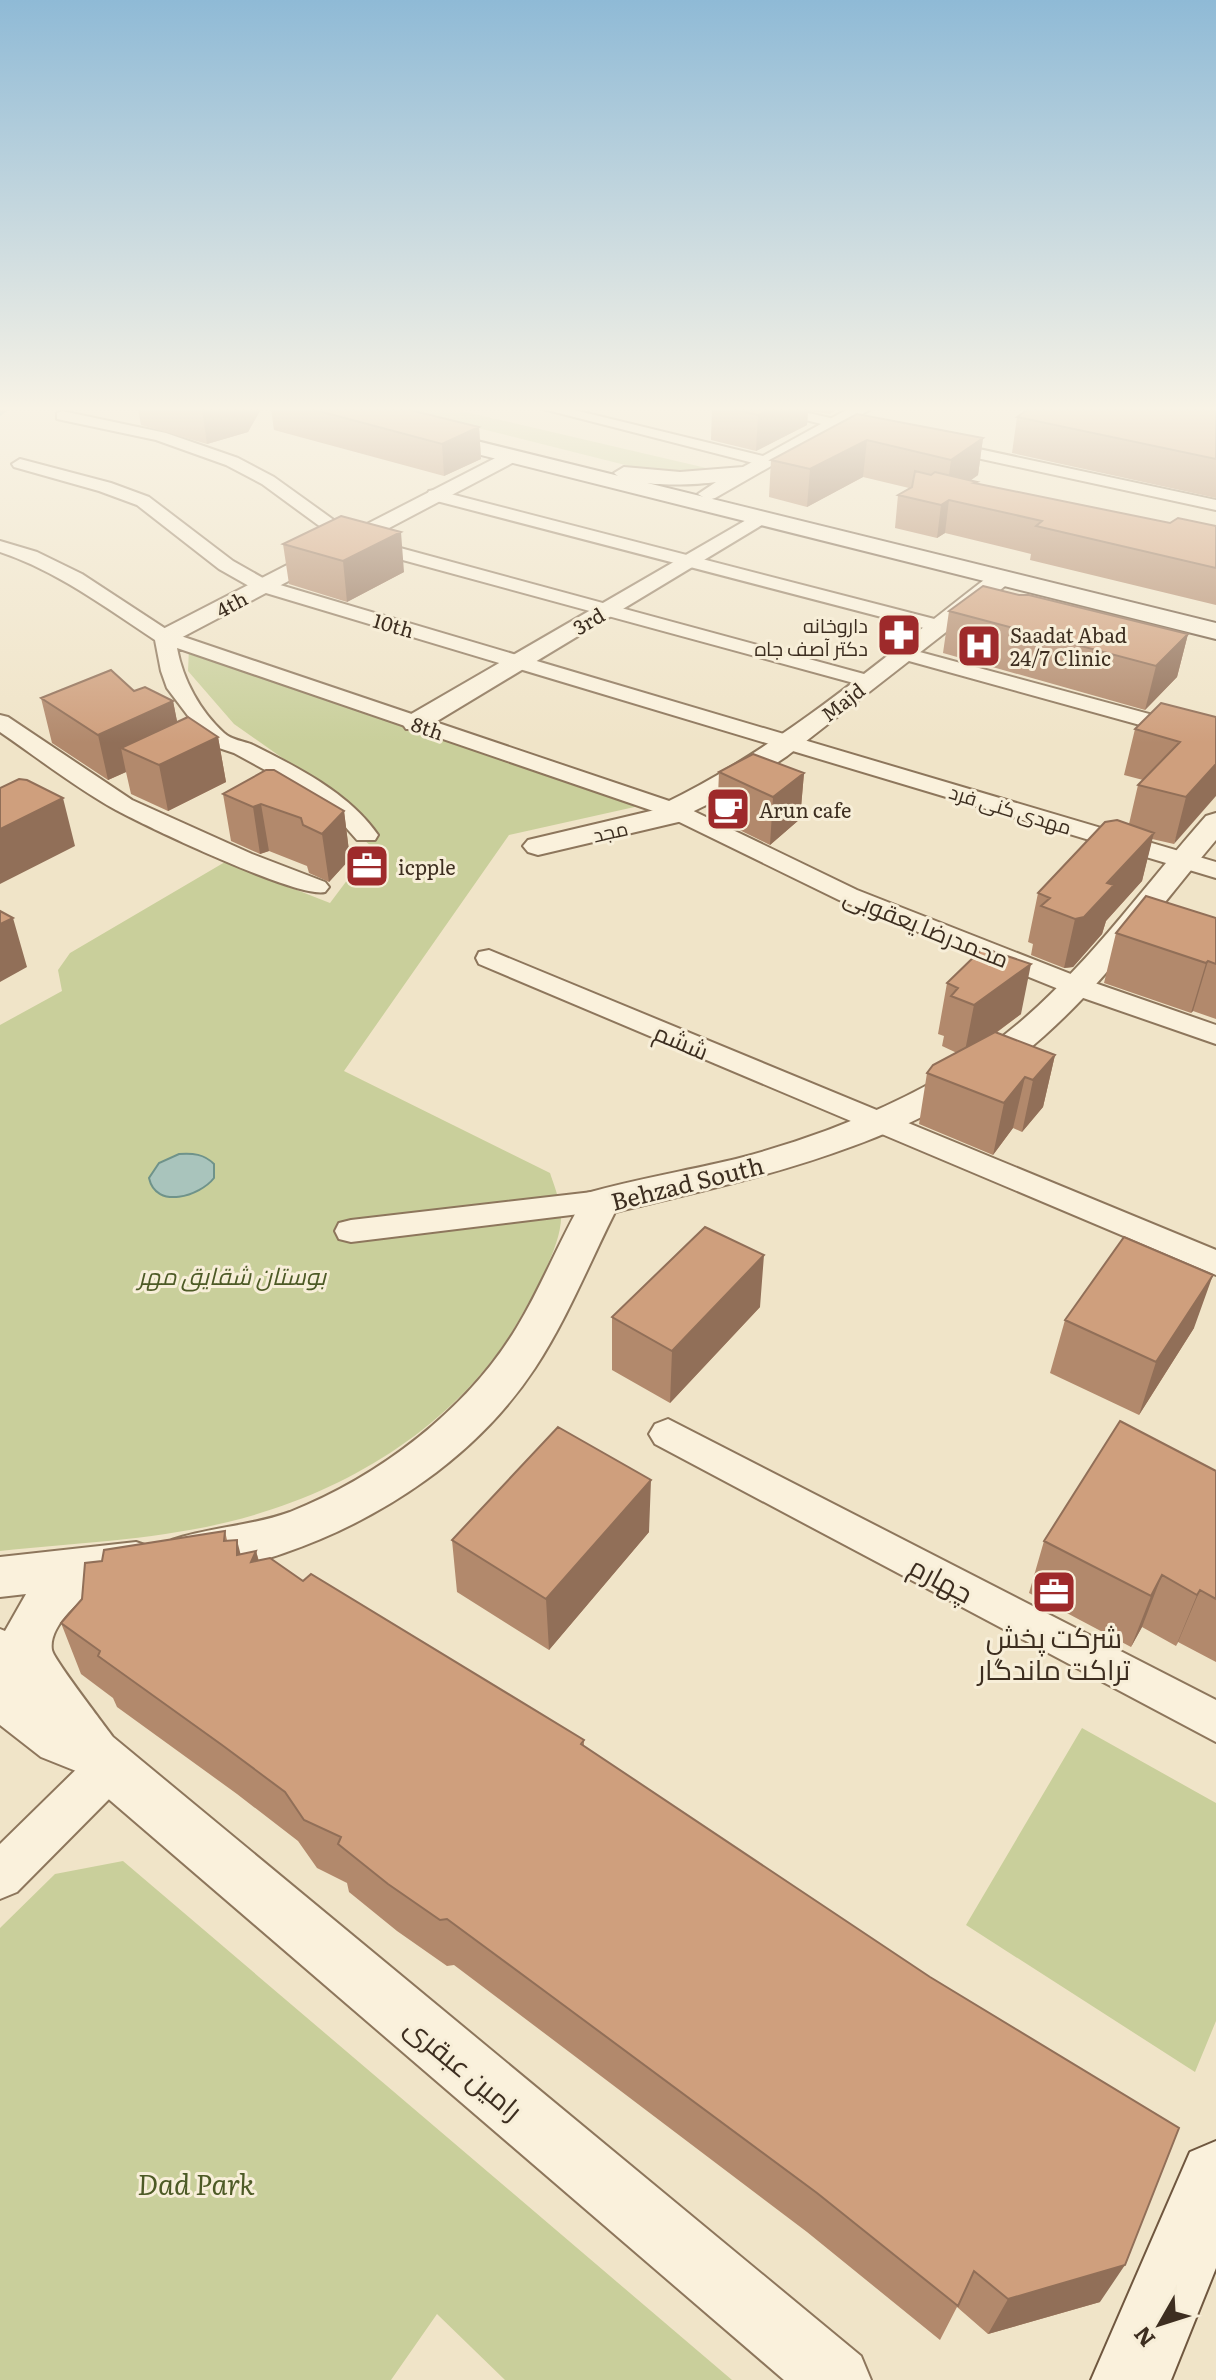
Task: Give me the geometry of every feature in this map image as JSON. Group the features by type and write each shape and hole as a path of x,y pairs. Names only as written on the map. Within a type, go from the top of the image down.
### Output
{"main road":[{"path":"788,520 1216,631"},
{"path":"793,520 1216,618"},
{"path":"1131,2380 1216,2178"}],"street":[{"name":"10th","path":"171,520 226,565 263,586 798,744"},
{"path":"316,520 350,540 875,682"},
{"name":"4th","path":"165,637 388,520"},
{"path":"533,520 945,627"},
{"name":"3rd","path":"415,723 689,560 742,520"},
{"name":"8th","path":"0,546 64,572 165,637 681,814"},
{"name":"Majd","path":"681,814 798,744 1006,579"},
{"path":"165,637 171,671 178,688 211,744 242,748 299,779 342,809 366,835"},
{"path":"910,655 1216,739"},
{"path":"0,722 106,794 174,828 316,887"},
{"name":"مهدی کنی فرد","path":"798,744 1199,865"},
{"path":"106,794 134,781"},
{"name":"مجد","path":"538,846 681,814"},
{"name":"محمدرضا یعقوبی","path":"681,814 848,895 1076,986 1216,1035"},
{"name":"Behzad South","path":"0,1577 87,1569 215,1550 274,1537 329,1514 417,1460 456,1431 520,1357 601,1202 778,1160 876,1121 978,1070 1030,1031 1199,865 1216,822"},
{"name":"ششم","path":"489,958 1216,1263"},
{"path":"351,1231 601,1202"},
{"name":"چهارم","path":"668,1434 1216,1722"},
{"path":"52,1693 30,1662 26,1644 35,1621 48,1602 87,1569"},
{"name":"رامین عبقری","path":"0,1651 52,1693 102,1760 837,2380"},
{"name":"رامین عبقری","path":"0,1695 59,1740 102,1760"},
{"path":"0,1876 102,1760"}],"green space":[{"name":"بوستان شقایق مهر","path":"189,648 639,806 509,835 344,1071 550,1173 559,1203 560,1226 539,1283 494,1358 465,1392 431,1423 395,1450 356,1473 272,1510 228,1522 143,1537 0,1551 0,1025 62,991 58,970 70,953 225,862 330,903 372,847 364,840 365,816 234,724 188,671"},
{"path":"1082,1728 1216,1803 1216,2021 1195,2072 966,1925"},
{"name":"Dad Park","path":"123,1861 732,2380 505,2380 437,2314 391,2380 0,2380 0,1928 55,1874"}],"water":[{"path":"179,1154 206,1158 214,1164 214,1178 199,1190 179,1197 160,1194 149,1178 159,1163"}],"building":[{"path":"333,520 356,520 401,532 343,561 283,544"},
{"path":"1038,520 1156,520 1170,523 1188,520 1216,526 1216,568 1036,526 1042,521"},
{"path":"983,586 1188,634 1156,666 949,611"},
{"path":"111,670 134,691 145,687 173,701 98,735 41,698"},
{"path":"1161,703 1216,717 1216,764 1186,797 1138,785 1180,742 1135,729"},
{"path":"188,717 218,737 159,765 121,748"},
{"path":"753,754 804,773 773,797 719,772"},
{"path":"266,770 274,770 344,811 322,834 303,825 301,818 261,804 253,807 223,794"},
{"path":"19,779 63,798 0,829 0,788"},
{"path":"1117,820 1154,833 1107,883 1114,885 1084,917 1075,919 1041,906 1050,898 1038,893 1105,822"},
{"path":"1146,896 1216,918 1216,964 1116,933"},
{"path":"0,911 13,918 0,924"},
{"path":"989,950 1031,964 974,1005 951,996 958,988 947,983 980,951"},
{"path":"995,1032 1055,1055 1033,1080 1025,1077 1004,1103 927,1073 933,1065"},
{"path":"705,1227 764,1255 672,1351 612,1317"},
{"path":"1124,1237 1213,1275 1156,1362 1065,1320"},
{"path":"1120,1421 1216,1471 1216,1599 1200,1590 1197,1595 1162,1575 1151,1596 1044,1541"},
{"path":"558,1427 651,1480 546,1599 452,1540"},
{"path":"225,1531 224,1541 237,1540 237,1555 256,1551 251,1562 270,1558 303,1581 311,1574 584,1740 581,1744 930,1977 1179,2128 1125,2265 1008,2299 974,2271 958,2306 817,2193 558,2001 447,1919 440,1920 388,1884 338,1844 341,1837 304,1820 285,1792 98,1656 100,1651 61,1623 82,1599 85,1563 102,1561 104,1550"}],"place":[{"name":"داروخانه دکتر آصف جاه","path":"899,635"},
{"name":"Saadat Abad 24/7 Clinic","path":"979,646"},
{"name":"Arun cafe","path":"728,809"},
{"name":"icpple","path":"367,866"},
{"name":"شرکت پخش تراکت ماندگار","path":"1054,1592"}]}
